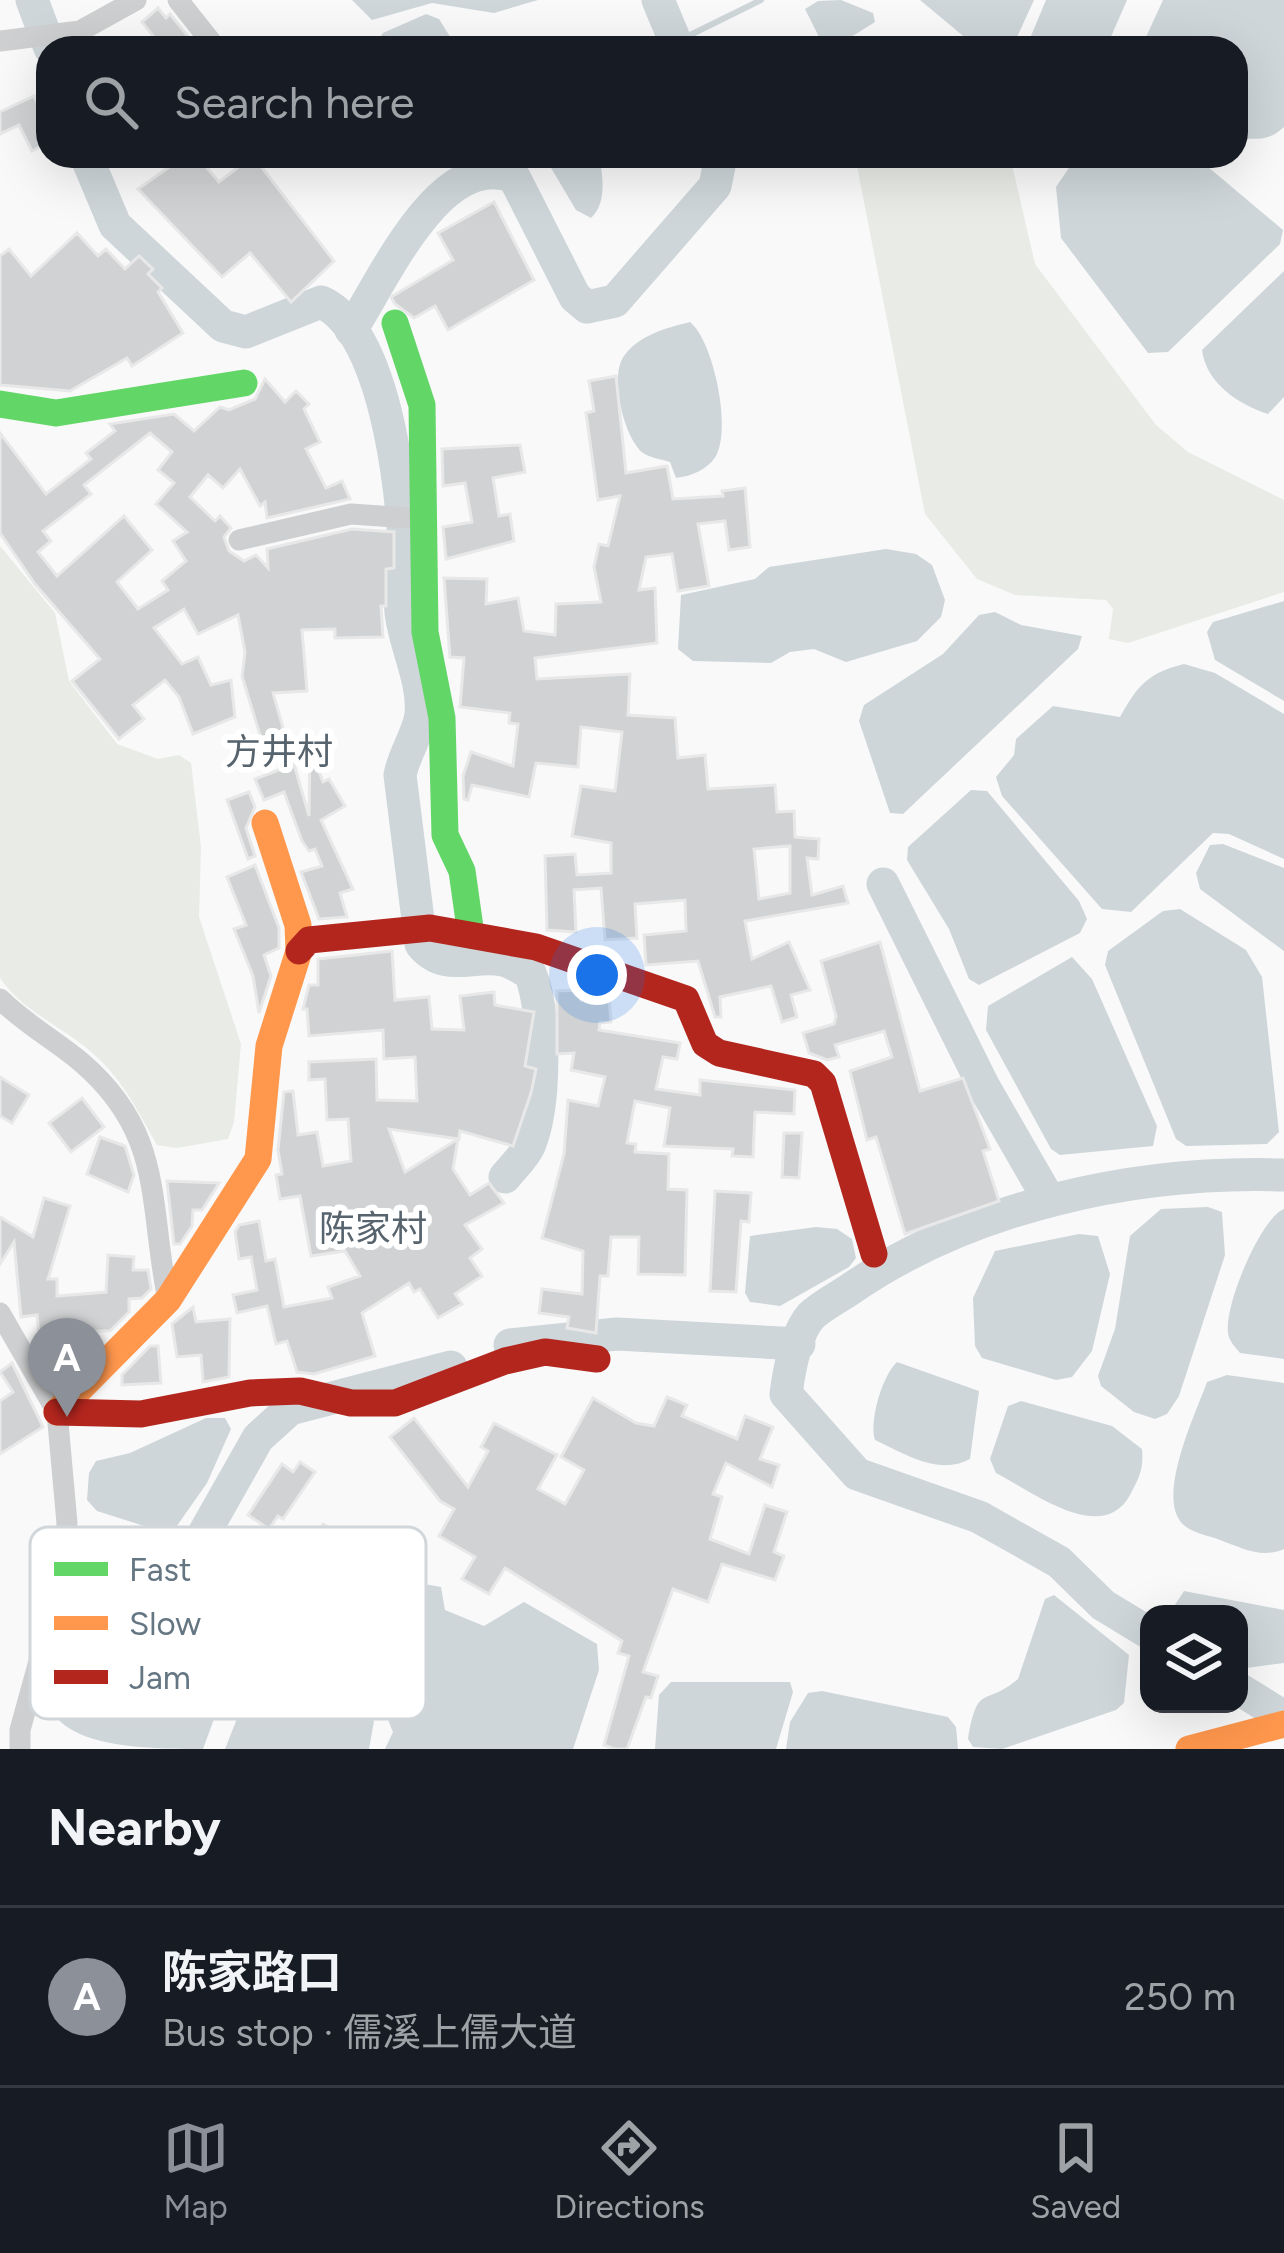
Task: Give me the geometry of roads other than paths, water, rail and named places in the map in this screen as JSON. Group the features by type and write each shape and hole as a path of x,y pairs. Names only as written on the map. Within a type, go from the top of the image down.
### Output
{"main road":[{"path":"395,323 422,405 419,518 424,632 442,718 445,835 462,871 471,935"},
{"path":"0,404 56,412 244,383"},
{"path":"56,1412 168,1300 258,1159 269,1046 298,951 298,925 265,824"},
{"path":"298,951 309,940 398,927 430,928 536,947 686,999 705,1044 719,1053 814,1074 823,1083 874,1254"},
{"path":"56,1412 141,1414 250,1393 395,1403 505,1361 545,1352 597,1359"},
{"path":"1189,1749 1284,1724"}],"street":[{"path":"51,36 136,0"},
{"path":"178,0 206,36"},
{"path":"0,41 36,39"},
{"path":"239,540 320,520 388,514 419,518"},
{"path":"0,999 80,1061 130,1113 149,1164 168,1300"},
{"path":"0,1313 56,1412 67,1527"},
{"path":"20,1749 30,1694"}],"waterway":[{"path":"32,0 46,36"},
{"path":"658,0 673,36"},
{"path":"688,36 761,0"},
{"path":"91,168 115,225 223,326 246,332 321,302 343,318 374,375 399,487 404,548 401,613 421,702 420,721 400,775 421,944 439,958 503,960 530,973 539,1011 541,1084 535,1129 527,1150 505,1177"},
{"path":"351,330 418,223 462,181 487,173 514,177 575,297 587,307 615,301 715,186 719,168"},
{"path":"883,884 984,1087 1049,1200"},
{"path":"1140,1628 1103,1605 1059,1562 979,1517 857,1474 786,1394 794,1353 805,1324 824,1305 896,1261 1001,1215 1113,1187 1171,1179 1284,1175"},
{"path":"510,1345 617,1334 799,1344"},
{"path":"208,1527 258,1438 290,1409 451,1367"},
{"path":"1248,1695 1284,1717"}],"place":[{"name":"陈家路口","path":"67,1417"}],"district":[{"name":"方井村","path":"279,751"},
{"name":"陈家村","path":"373,1228"}]}
